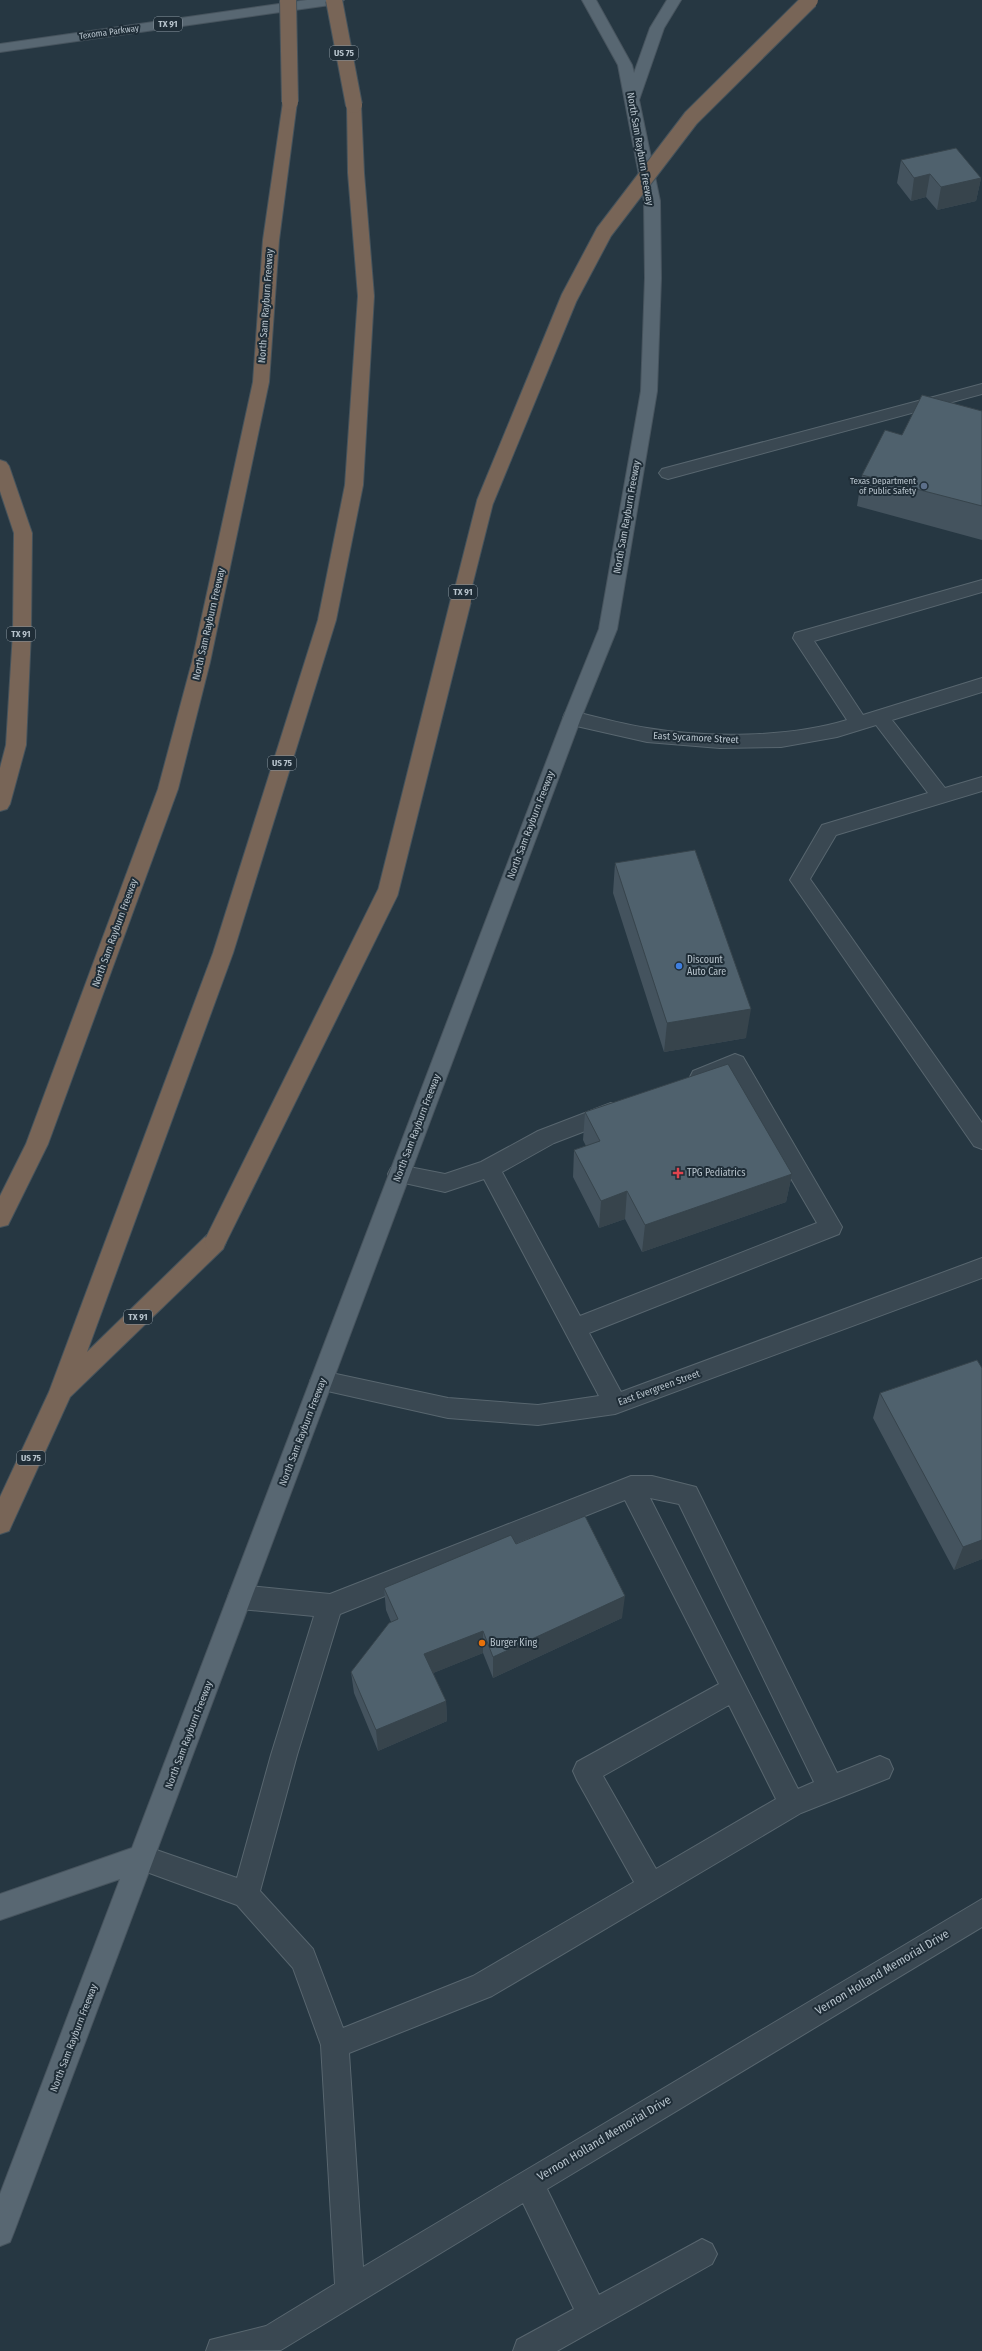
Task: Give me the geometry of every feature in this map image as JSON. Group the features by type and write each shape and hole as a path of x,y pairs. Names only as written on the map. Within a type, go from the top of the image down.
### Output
{"highway":[{"name":"North Sam Rayburn Freeway","path":"0,1218 37,1144 168,789 201,662 261,382 271,240 290,102 288,0"},
{"name":"US 75","path":"0,1523 62,1392 222,953 327,620 354,485 366,296 356,173 354,105 336,0"},
{"name":"TX 91","path":"62,1392 215,1242 388,892 485,502 569,298 604,232 691,118 810,0"},
{"name":"TX 91","path":"0,466 23,533 22,632 16,746 0,804"}],"main road":[{"name":"Texoma Parkway","path":"0,48 336,0"},
{"name":"North Sam Rayburn Freeway","path":"0,2232 399,1174 572,718 608,629 649,391 653,278 652,201 625,65 589,0"},
{"path":"632,102 657,28 674,0"},
{"path":"0,1907 142,1858"}],"street":[{"path":"668,473 982,389"},
{"path":"859,724 802,638 982,586"},
{"name":"East Sycamore Street","path":"572,718 647,735 720,741 780,740 837,730 982,685"},
{"path":"880,717 941,796"},
{"path":"981,1136 800,880 829,830 982,784"},
{"path":"574,1329 831,1227 735,1063 684,1083"},
{"path":"399,1174 445,1183 489,1168 546,1137 634,1103"},
{"path":"489,1168 615,1404"},
{"name":"East Evergreen Street","path":"322,1381 448,1408 538,1415 615,1404 982,1268"},
{"path":"240,1597 330,1606 631,1487 652,1487 687,1495 831,1789"},
{"path":"631,1487 657,1535 792,1804"},
{"path":"246,1895 284,1755 330,1606"},
{"path":"652,1887 586,1772 734,1689"},
{"path":"335,2044 482,1986 792,1804 880,1769"},
{"path":"142,1858 246,1895 302,1959 335,2044 350,2293"},
{"name":"Vernon Holland Memorial Drive","path":"221,2351 271,2340 529,2183 982,1912"},
{"path":"529,2183 593,2316"},
{"path":"528,2351 702,2254"}],"building":[{"path":"956,148 981,178 941,187 930,174 914,178 901,160"},
{"path":"922,395 982,411 982,506 862,475 885,430 902,435"},
{"name":"Discount Auto Care","path":"695,850 751,1009 667,1023 615,863"},
{"name":"TPG Pediatrics","path":"728,1064 792,1174 645,1225 627,1191 601,1201 574,1150 600,1141 585,1112"},
{"path":"977,1360 982,1368 982,1540 963,1547 880,1393"},
{"name":"Burger King","path":"585,1516 625,1596 493,1657 483,1631 424,1654 446,1701 376,1730 351,1672 389,1623 398,1619 384,1588 511,1535 516,1544"}],"place":[{"name":"Texas Department of Public Safety","path":"924,486"},
{"name":"Discount Auto Care","path":"679,966"},
{"name":"TPG Pediatrics","path":"678,1173"},
{"name":"Burger King","path":"482,1643"}]}
